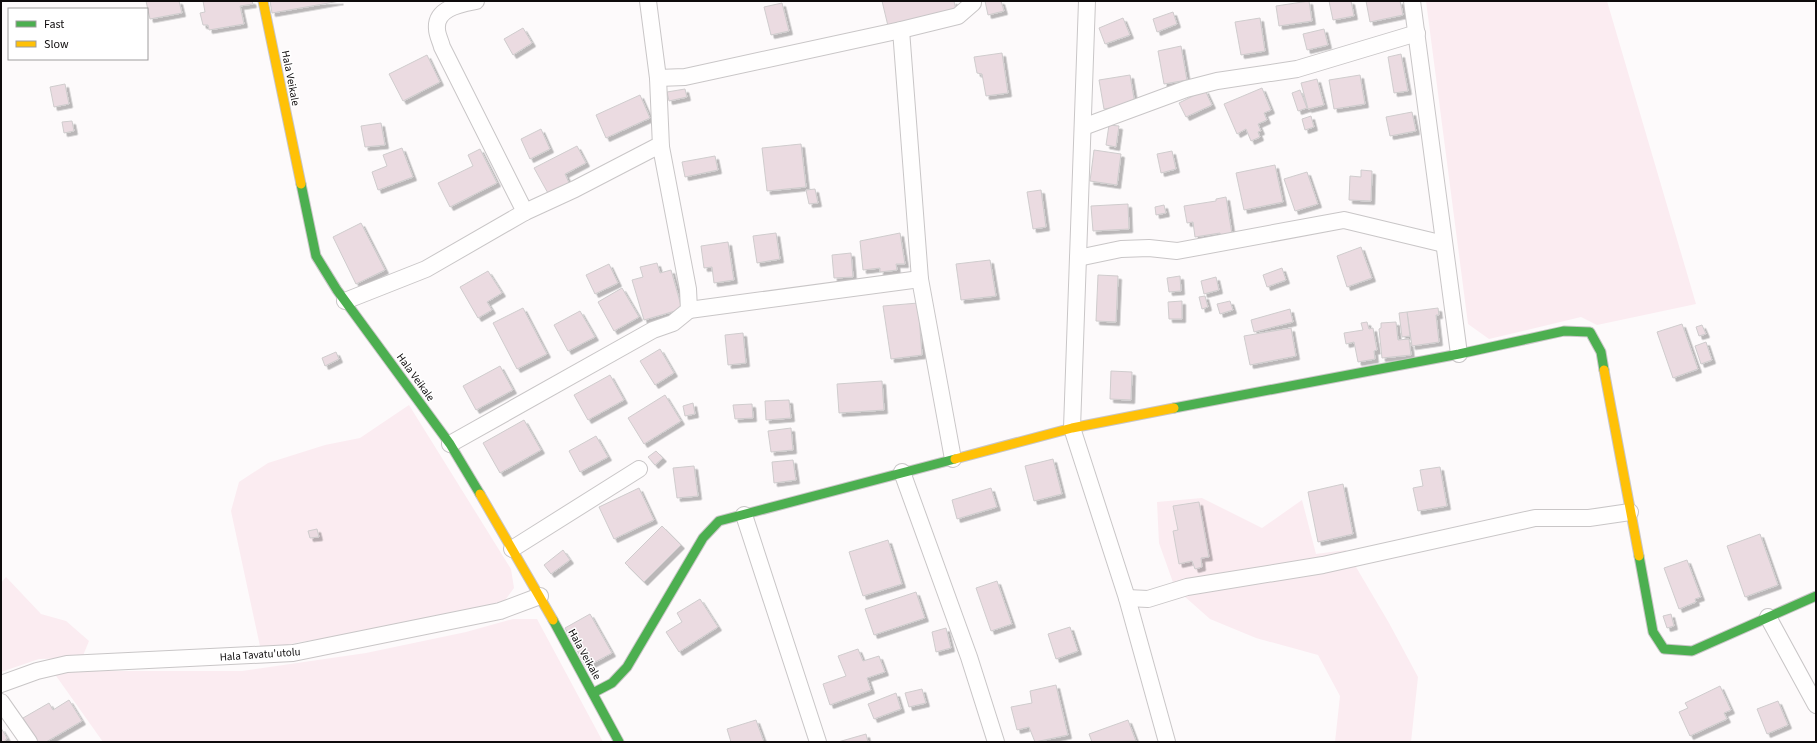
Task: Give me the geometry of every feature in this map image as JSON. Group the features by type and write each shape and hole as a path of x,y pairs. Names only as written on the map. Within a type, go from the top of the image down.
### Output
{"street":[{"name":"Hala Veikale","path":"263,1 316,256 345,301 450,444 540,596 619,742"},
{"path":"476,1 454,5 439,17 436,29 442,47 525,212"},
{"path":"648,1 658,78 661,147 688,289 689,310"},
{"path":"658,78 685,77 901,30 958,16 973,4 973,1"},
{"path":"1087,1 1072,428 1127,598 1167,742"},
{"path":"1412,1 1459,354"},
{"path":"901,30 920,279 953,459"},
{"path":"1083,127 1186,89 1217,81 1297,69 1417,33"},
{"path":"345,301 426,269 525,212 575,189 654,148 661,147"},
{"path":"1078,258 1121,249 1149,248 1177,251 1344,220 1444,244"},
{"path":"450,444 653,330 673,323 689,310 920,279"},
{"path":"593,693 612,683 627,667 703,538 719,521 1072,428 1459,354 1564,331 1590,332 1601,352 1653,632 1664,650 1692,650 1816,596"},
{"path":"512,549 639,469"},
{"path":"902,472 969,657 996,742"},
{"path":"1127,598 1148,599 1186,587 1323,565 1535,518 1589,518 1630,512"},
{"path":"744,515 818,742"},
{"name":"Hala Tavatu'utolu","path":"1,684 37,671 67,664 293,654 500,611 540,596"},
{"path":"1768,617 1816,705"},
{"path":"1,702 29,742"}],"shaded area":[{"path":"1426,1 1607,1 1696,304 1597,325 1581,317 1489,339 1468,324"},
{"path":"409,405 511,569 514,588 503,603 375,631 300,642 261,651 231,511 239,482 268,463 325,445 360,438"},
{"path":"1202,498 1262,528 1302,500 1316,554 1346,550 1389,623 1418,677 1411,742 1335,742 1340,696 1318,655 1256,638 1210,619 1175,588 1159,543 1157,502"},
{"path":"6,577 41,614 66,621 89,641 82,658 39,659 1,672 1,583"},
{"path":"513,619 537,619 603,742 103,742 54,673 78,671 242,671 366,653 466,632"}],"building":[{"path":"146,1 179,1 182,13 150,19"},
{"path":"203,1 252,1 253,4 240,6 244,24 209,30 208,25 203,25 200,13 205,12"},
{"path":"270,1 340,1 272,13"},
{"path":"882,1 954,1 956,10 888,26"},
{"path":"985,1 1001,1 1004,11 988,15"},
{"path":"1309,1 1312,21 1279,26 1276,6"},
{"path":"1329,1 1351,1 1354,16 1333,20"},
{"path":"1366,1 1400,1 1403,15 1370,22"},
{"path":"782,3 789,31 771,35 764,7"},
{"path":"1173,12 1177,24 1157,32 1153,19"},
{"path":"1123,18 1130,35 1105,44 1099,28"},
{"path":"1260,18 1265,51 1241,55 1235,22"},
{"path":"523,28 532,43 513,55 504,39"},
{"path":"1324,29 1328,45 1307,50 1303,34"},
{"path":"1181,46 1187,80 1164,84 1158,51"},
{"path":"1002,53 1008,93 986,96 982,74 977,73 974,57"},
{"path":"1401,54 1408,91 1394,93 1388,57"},
{"path":"427,55 440,82 403,101 389,74"},
{"path":"1130,75 1135,104 1104,109 1099,80"},
{"path":"1360,75 1365,104 1334,109 1329,80"},
{"path":"1317,79 1324,105 1308,109 1301,83"},
{"path":"65,84 69,104 54,107 50,87"},
{"path":"1262,88 1271,110 1264,113 1267,120 1258,124 1261,131 1258,132 1260,137 1251,141 1246,129 1237,134 1224,104"},
{"path":"685,89 687,97 669,101 667,92"},
{"path":"1205,90 1212,105 1186,117 1179,103"},
{"path":"1300,90 1307,108 1298,111 1292,93"},
{"path":"640,95 650,118 606,138 596,115"},
{"path":"1412,112 1416,131 1390,136 1386,117"},
{"path":"1311,116 1314,127 1305,130 1302,119"},
{"path":"72,121 74,131 64,133 62,122"},
{"path":"381,123 385,145 365,147 361,126"},
{"path":"1109,125 1119,126 1116,147 1106,145"},
{"path":"541,129 550,149 530,159 521,139"},
{"path":"801,144 806,187 767,191 762,148"},
{"path":"577,146 586,163 565,174 570,185 549,195 534,168"},
{"path":"402,148 413,177 378,190 372,172 387,166 383,155"},
{"path":"480,149 497,183 450,207 438,183 473,166 468,155"},
{"path":"1094,150 1121,154 1117,185 1090,181"},
{"path":"1172,151 1176,169 1161,173 1157,154"},
{"path":"715,156 718,170 685,177 682,162"},
{"path":"1275,165 1283,202 1244,210 1236,173"},
{"path":"1361,170 1372,171 1371,201 1349,200 1350,176 1361,177"},
{"path":"1307,172 1318,204 1295,211 1284,179"},
{"path":"815,189 818,203 809,204 806,190"},
{"path":"1041,190 1046,227 1033,229 1027,192"},
{"path":"1226,197 1232,234 1221,236 1220,233 1195,237 1193,222 1187,223 1184,206 1216,201 1216,199"},
{"path":"1128,204 1129,229 1093,231 1091,206"},
{"path":"1164,205 1166,213 1156,215 1155,207"},
{"path":"361,223 385,270 356,284 333,237"},
{"path":"776,233 780,259 757,263 753,236"},
{"path":"900,233 905,264 896,264 897,270 880,272 880,268 863,270 860,241"},
{"path":"728,242 734,280 714,283 712,267 704,268 701,246"},
{"path":"1361,247 1372,278 1347,287 1337,256"},
{"path":"851,253 853,277 834,278 832,255"},
{"path":"990,260 996,296 961,300 956,264"},
{"path":"657,263 660,273 671,270 682,309 644,320 632,280 643,277 640,267"},
{"path":"609,264 618,283 595,294 586,275"},
{"path":"1282,268 1286,280 1267,287 1263,275"},
{"path":"488,271 502,293 487,302 492,310 478,318 460,287"},
{"path":"1098,275 1118,276 1116,322 1096,321"},
{"path":"1180,276 1181,291 1169,292 1167,278"},
{"path":"1216,277 1219,290 1204,294 1201,281"},
{"path":"622,288 639,317 614,331 598,302"},
{"path":"1205,296 1208,307 1202,309 1199,297"},
{"path":"1182,301 1182,319 1169,319 1168,302"},
{"path":"1230,301 1233,310 1220,314 1217,304"},
{"path":"918,303 922,355 891,359 883,306"},
{"path":"523,308 547,354 517,369 493,323"},
{"path":"1438,308 1439,315 1436,315 1439,342 1412,346 1407,312"},
{"path":"1290,309 1293,322 1254,332 1251,320"},
{"path":"580,311 595,337 568,351 554,325"},
{"path":"1407,312 1410,336 1402,337 1399,313"},
{"path":"1367,322 1369,329 1373,328 1377,350 1374,351 1375,359 1358,362 1354,342 1346,344 1344,333 1363,330 1361,323"},
{"path":"1396,322 1398,340 1409,339 1411,355 1382,358 1379,329 1381,328 1381,323"},
{"path":"1682,324 1698,369 1673,378 1657,332"},
{"path":"1702,325 1706,334 1699,336 1696,327"},
{"path":"1291,328 1296,356 1250,365 1244,336"},
{"path":"743,333 746,363 728,365 725,335"},
{"path":"1706,342 1712,360 1701,364 1695,346"},
{"path":"660,349 674,373 655,385 640,361"},
{"path":"336,352 339,359 325,366 322,358"},
{"path":"500,366 513,390 476,410 463,386"},
{"path":"1111,371 1132,372 1131,400 1110,399"},
{"path":"610,375 624,400 588,420 574,395"},
{"path":"882,381 884,410 839,413 837,384"},
{"path":"665,395 681,421 644,444 628,418"},
{"path":"789,400 791,418 766,420 765,401"},
{"path":"693,403 695,414 685,416 683,406"},
{"path":"752,404 753,418 735,419 733,405"},
{"path":"524,420 541,450 500,473 483,443"},
{"path":"791,428 793,450 771,452 768,431"},
{"path":"596,436 608,457 580,472 569,451"},
{"path":"656,451 663,458 655,465 648,457"},
{"path":"1053,459 1062,494 1034,501 1025,466"},
{"path":"793,460 796,480 774,483 772,462"},
{"path":"694,466 698,496 677,498 673,468"},
{"path":"1440,467 1447,506 1418,511 1413,488 1423,486 1420,470"},
{"path":"1343,484 1353,534 1318,542 1308,492"},
{"path":"639,488 654,520 614,539 599,507"},
{"path":"991,488 997,507 957,519 952,500"},
{"path":"1199,502 1209,557 1201,558 1202,567 1195,569 1192,561 1179,564 1173,531 1178,530 1173,506"},
{"path":"662,526 681,545 644,582 625,563"},
{"path":"317,529 319,537 310,538 308,531"},
{"path":"1760,534 1778,585 1745,597 1727,546"},
{"path":"888,540 902,584 863,596 849,552"},
{"path":"563,550 570,560 551,574 544,565"},
{"path":"1687,560 1701,597 1695,599 1696,602 1679,609 1664,568"},
{"path":"997,581 1012,624 991,631 976,588"},
{"path":"916,592 925,618 874,635 865,609"},
{"path":"700,599 718,627 679,652 666,632 682,622 677,613"},
{"path":"590,614 612,653 586,667 565,628"},
{"path":"1671,614 1674,626 1667,628 1663,616"},
{"path":"1070,627 1078,651 1056,659 1048,634"},
{"path":"946,628 951,648 936,652 932,632"},
{"path":"858,649 863,661 879,656 885,672 867,678 871,690 830,705 823,684 846,676 838,656"},
{"path":"1056,685 1068,735 1035,742 1029,727 1017,730 1011,707 1032,703 1030,691"},
{"path":"1720,686 1731,710 1724,713 1727,719 1690,736 1679,712 1688,708 1685,703"},
{"path":"922,689 926,703 909,707 905,693"},
{"path":"896,693 901,709 874,719 868,704"},
{"path":"69,700 82,721 46,742 37,742 23,718 49,703 53,710"},
{"path":"1778,701 1788,725 1767,734 1757,709"},
{"path":"756,720 764,742 731,742 727,729"},
{"path":"1128,720 1136,741 1092,742 1089,734"},
{"path":"1,728 7,738 4,742 1,742"},
{"path":"866,734 868,742 838,742"}],"traffic: fast":[{"path":"301,184 316,256 337,290 450,444 480,494"},
{"path":"1174,408 1459,354 1564,331 1590,332 1601,352 1604,370"},
{"path":"593,693 612,683 627,667 703,538 719,521 955,459"},
{"path":"1639,556 1653,632 1664,649 1692,651 1816,596"},
{"path":"553,620 619,742"}],"traffic: slow":[{"path":"263,1 301,184"},
{"path":"1604,370 1639,556"},
{"path":"955,459 1072,428 1174,408"},
{"path":"480,494 553,620"}]}
